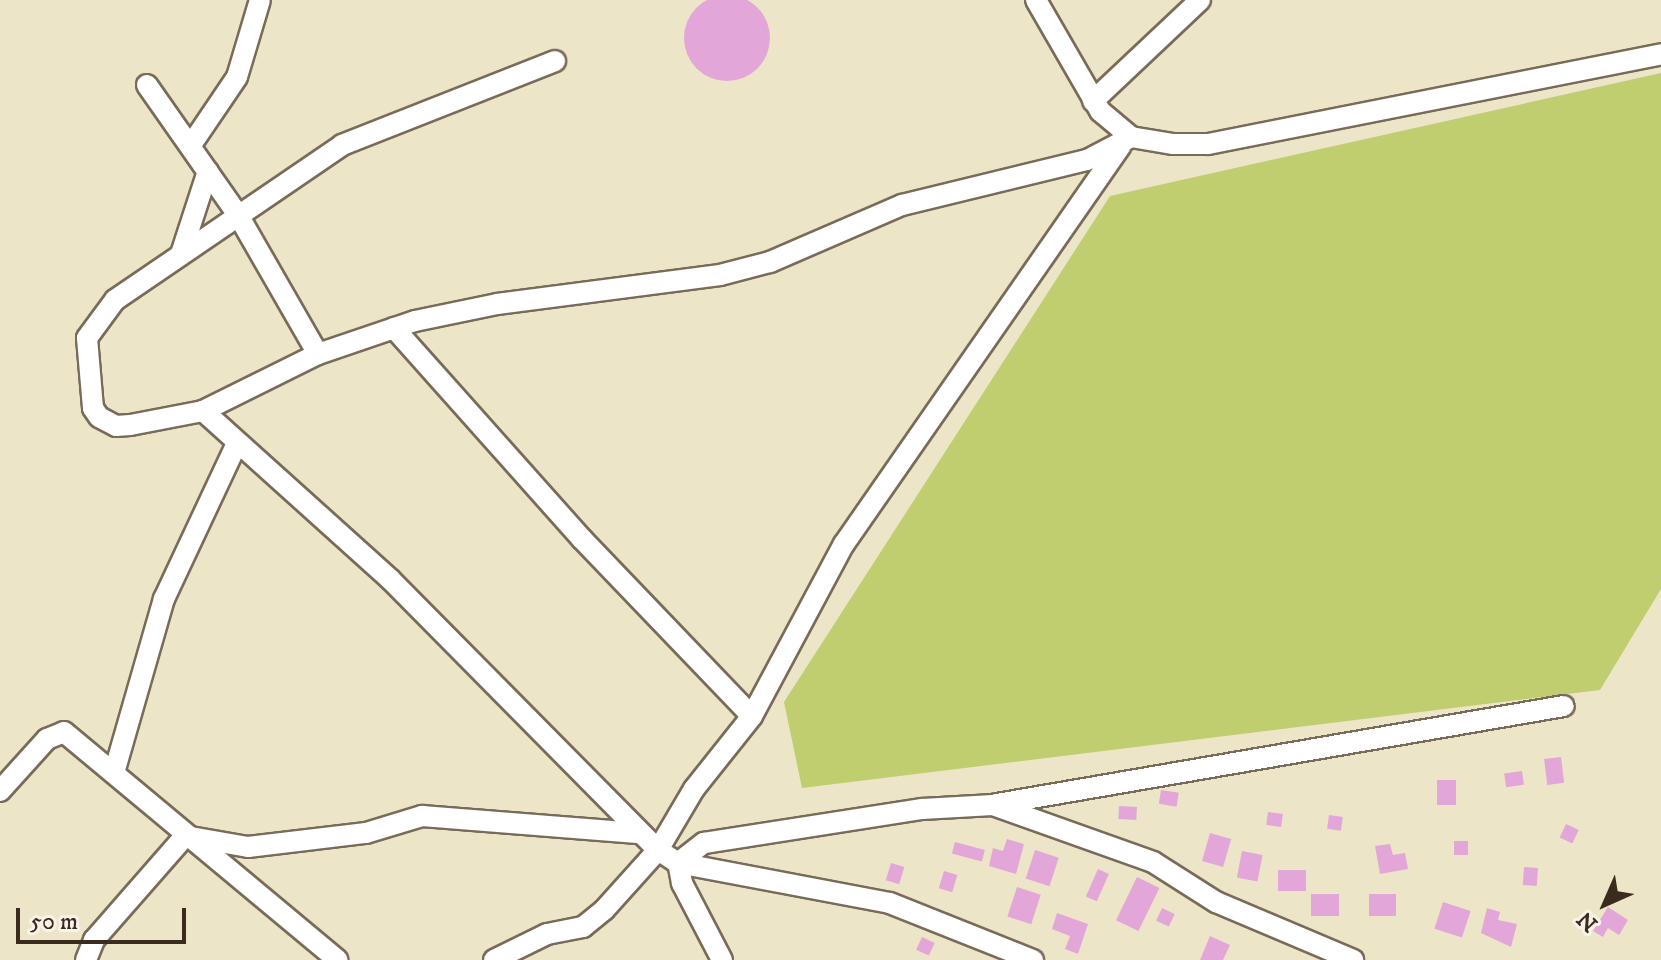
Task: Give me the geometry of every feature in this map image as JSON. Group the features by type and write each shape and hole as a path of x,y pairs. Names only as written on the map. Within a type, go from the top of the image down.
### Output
{"street":[{"path":"191,145 237,77 260,0"},
{"path":"1036,0 1093,101 1126,141"},
{"path":"1093,101 1200,0"},
{"path":"555,61 342,145 115,300 91,328 87,345 93,408 116,426 203,411 318,354 394,328 497,304 720,275 782,258 902,205 1055,169 1126,141 1208,144 1661,54"},
{"path":"147,85 238,215 318,354"},
{"path":"494,960 547,934 583,927 604,910 658,850 694,789 752,716 844,544 1126,141"},
{"path":"181,254 208,171"},
{"path":"394,328 582,539 752,716"},
{"path":"203,411 391,580 637,833 658,850 678,863 890,903 1033,960"},
{"path":"114,773 164,599 237,443"},
{"path":"678,863 704,843 922,809 993,805 1564,706"},
{"path":"0,791 47,739 64,732 185,836 338,960"},
{"path":"993,805 1153,862 1216,902 1353,960"},
{"path":"185,836 248,847 366,833 422,816 637,833"},
{"path":"86,960 94,940 185,836"},
{"path":"678,863 682,883 722,960"},
{"path":"303,960 317,944"}],"green space":[{"path":"1661,73 1661,589 1600,690 802,788 784,702 1110,196"}],"building":[{"path":"727,-5 751,2 763,14 770,38 763,62 751,74 727,81 703,74 691,62 684,38 691,14 703,2"},
{"path":"1561,757 1564,783 1547,785 1544,759"},
{"path":"1522,771 1524,785 1506,787 1504,774"},
{"path":"1437,780 1456,780 1456,805 1437,805"},
{"path":"1161,790 1179,793 1177,807 1159,804"},
{"path":"1119,806 1137,807 1136,820 1118,819"},
{"path":"1268,812 1283,814 1281,827 1266,825"},
{"path":"1329,815 1343,817 1341,831 1327,829"},
{"path":"1566,824 1579,830 1572,844 1560,838"},
{"path":"1210,833 1231,839 1223,867 1202,861"},
{"path":"1007,839 1024,844 1016,874 989,866 993,848 1003,851"},
{"path":"1454,841 1468,841 1468,855 1454,855"},
{"path":"955,842 985,850 982,862 952,854"},
{"path":"1390,844 1393,855 1405,853 1408,869 1380,874 1375,846"},
{"path":"1035,850 1059,858 1050,886 1026,879"},
{"path":"1242,851 1263,855 1257,882 1237,878"},
{"path":"891,863 904,867 899,884 886,880"},
{"path":"1524,867 1538,868 1537,886 1523,885"},
{"path":"1098,869 1109,874 1097,901 1086,896"},
{"path":"1278,870 1306,870 1306,891 1278,891"},
{"path":"944,871 957,875 952,892 939,888"},
{"path":"1137,877 1159,888 1138,931 1116,920"},
{"path":"1017,887 1041,895 1031,924 1007,916"},
{"path":"1311,894 1339,894 1339,916 1311,916"},
{"path":"1369,894 1396,894 1396,916 1369,916"},
{"path":"1443,902 1471,911 1462,938 1434,929"},
{"path":"1608,907 1628,920 1619,935 1608,928 1603,937 1593,931"},
{"path":"1162,908 1175,914 1169,927 1156,921"},
{"path":"1487,908 1500,912 1498,920 1517,924 1511,947 1481,933"},
{"path":"1057,913 1088,924 1078,954 1065,949 1070,936 1052,929"},
{"path":"1210,936 1230,945 1223,960 1200,960"},
{"path":"922,937 935,943 929,956 916,950"}]}
